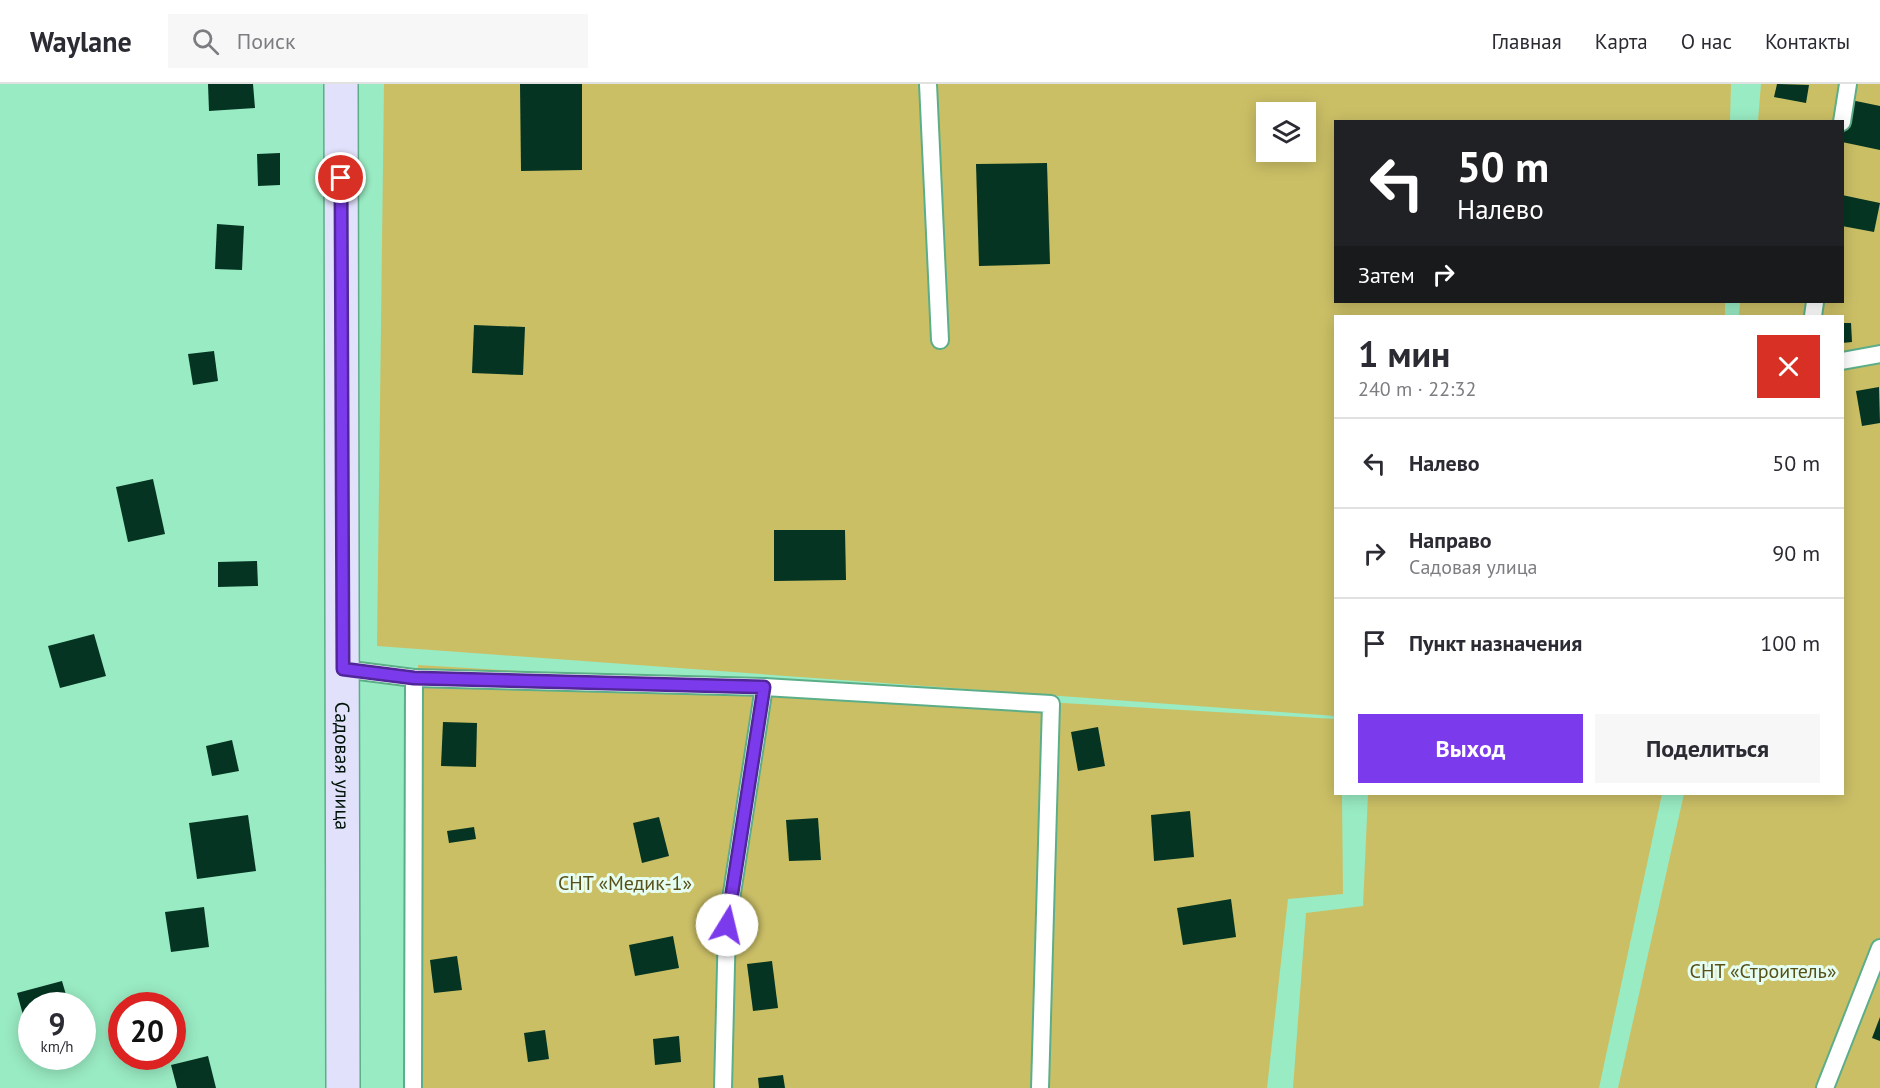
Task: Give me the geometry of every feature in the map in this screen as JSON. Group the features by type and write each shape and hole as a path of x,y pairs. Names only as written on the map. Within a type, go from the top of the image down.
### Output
{"street":[{"name":"Садовая улица","path":"341,84 343,1088"}],"lane":[{"path":"928,84 940,340"},
{"path":"1842,120 1848,84"},
{"path":"1844,362 1880,354"},
{"path":"343,669 414,678 764,687 1051,704 1040,1088"},
{"path":"413,1088 414,678"},
{"path":"723,1088 727,925 764,687"},
{"path":"1826,1088 1880,948"}],"green space":[{"path":"384,84 1731,84 1730,120 1334,120 1334,303 1725,303 1725,315 1334,315 1334,716 377,646"},
{"name":"СНТ «Строитель»","path":"1761,84 1880,84 1880,1088 1618,1088 1684,795 1844,795 1844,315 1739,315 1740,303 1844,303 1844,120 1758,120"},
{"name":"СНТ «Медик-1»","path":"418,665 1334,719 1334,795 1342,795 1343,894 1288,899 1267,1088 421,1088"},
{"path":"1368,795 1662,795 1599,1088 1293,1088 1306,913 1363,906"}],"building":[{"path":"208,84 253,84 255,108 209,111"},
{"path":"520,84 582,84 582,170 521,171"},
{"path":"1777,84 1809,85 1806,103 1774,97"},
{"path":"1851,100 1880,106 1880,150 1844,142"},
{"path":"280,153 280,185 258,186 257,154"},
{"path":"1047,163 1050,264 979,266 976,164"},
{"path":"1844,195 1880,203 1874,232 1844,226"},
{"path":"217,224 244,226 242,270 215,269"},
{"path":"1844,323 1851,323 1852,342 1844,343"},
{"path":"474,325 525,327 523,375 472,373"},
{"path":"214,351 218,381 193,385 188,354"},
{"path":"1879,387 1880,423 1862,426 1856,391"},
{"path":"153,479 165,534 128,542 116,487"},
{"path":"774,530 845,530 846,580 774,581"},
{"path":"257,561 258,586 218,587 218,562"},
{"path":"94,634 106,676 60,688 48,646"},
{"path":"443,722 477,723 476,767 441,766"},
{"path":"1098,727 1105,766 1078,771 1071,732"},
{"path":"232,740 239,771 212,776 206,746"},
{"path":"1190,811 1194,857 1154,861 1151,815"},
{"path":"248,815 256,871 197,879 189,823"},
{"path":"659,817 669,856 642,863 633,823"},
{"path":"818,818 821,860 789,861 786,820"},
{"path":"474,827 476,839 449,843 447,831"},
{"path":"1231,899 1236,937 1183,945 1177,908"},
{"path":"204,907 209,947 171,952 165,912"},
{"path":"673,936 679,968 635,976 629,945"},
{"path":"457,956 462,990 434,993 430,960"},
{"path":"772,961 778,1008 753,1011 747,964"},
{"path":"62,981 65,992 21,992"},
{"path":"1880,1017 1880,1041 1872,1038"},
{"path":"545,1030 549,1059 528,1062 524,1033"},
{"path":"679,1036 681,1062 655,1065 653,1039"},
{"path":"208,1056 216,1088 177,1088 172,1070 186,1070 186,1061"},
{"path":"783,1075 785,1088 759,1088 758,1078"}],"route":[{"path":"341,178 343,669 414,678 764,687 727,925"}]}
